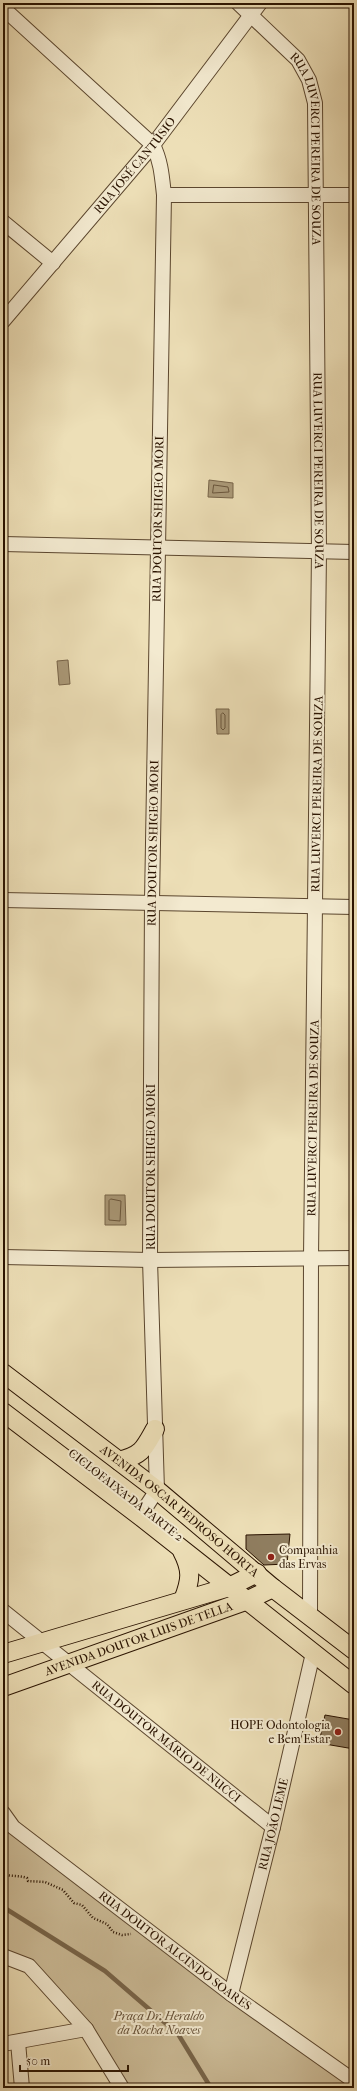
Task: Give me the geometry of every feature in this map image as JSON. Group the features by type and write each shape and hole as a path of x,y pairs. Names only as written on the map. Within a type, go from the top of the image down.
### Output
{"main road":[{"name":"AVENIDA OSCAR PEDROSO HORTA","path":"3,1373 157,1490 273,1588 354,1650"},
{"path":"3,1412 140,1516 182,1551 248,1600 354,1685"},
{"path":"119,1461 134,1457 144,1450 155,1429"},
{"path":"182,1551 189,1564 190,1577 183,1600"},
{"name":"AVENIDA DOUTOR LUIS DE TELLA","path":"3,1654 229,1587 257,1573"},
{"name":"AVENIDA DOUTOR LUIS DE TELLA","path":"3,1687 248,1600 273,1588"}],"street":[{"name":"RUA LUVERCI PEREIRA DE SOUZA","path":"238,3 256,8 298,60 311,85 316,103 318,197 319,552 310,1616"},
{"path":"3,8 153,145"},
{"name":"RUA JOSÉ CANTÚSIO","path":"3,321 153,145 256,8"},
{"name":"RUA DOUTOR SHIGEO MORI","path":"153,145 159,156 164,195 152,902 150,1260 157,1490"},
{"path":"164,195 318,197 354,195"},
{"path":"3,222 53,263"},
{"path":"3,544 354,552"},
{"path":"3,900 354,907"},
{"path":"3,1257 150,1260 312,1257 354,1258"},
{"path":"140,1516 157,1490"},
{"name":"RUA DOUTOR MÁRIO DE NUCCI","path":"3,1611 273,1827"},
{"name":"RUA JOÃO LEME","path":"231,1994 273,1827 313,1653"},
{"name":"RUA DOUTOR ALCINDO SOARES","path":"3,1813 13,1827 142,1926 231,1994 354,2082"},
{"path":"3,1956 29,1966 86,2029 122,2088"},
{"path":"3,2044 86,2029"},
{"path":"18,2042 22,2088"}],"path":[{"path":"3,1874 23,1877 28,1881 44,1882 59,1888 74,1902 86,1908 93,1918 106,1924 118,1934 130,1935 142,1926"}],"green space":[{"name":"Praça Dr. Heraldo da Rocha Noaves","path":"3,1813 354,2081 354,2088 122,2088 29,1966 3,1956"}],"water":[{"path":"209,480 233,483 233,498 208,497"},
{"path":"68,660 70,684 59,685 57,661"},
{"path":"216,709 229,709 229,734 217,734"},
{"path":"105,1195 125,1195 126,1225 105,1225"}],"building":[{"name":"Companhia das Ervas","path":"290,1534 287,1564 264,1565 246,1549 246,1535"},
{"name":"HOPE Odontologia e Bem Estar","path":"325,1715 354,1720 354,1749 319,1743"}],"waterway":[{"path":"3,1907 105,1971 178,2034 211,2088"}],"place":[{"name":"Companhia das Ervas","path":"271,1557"},
{"name":"HOPE Odontologia e Bem Estar","path":"338,1732"}]}
